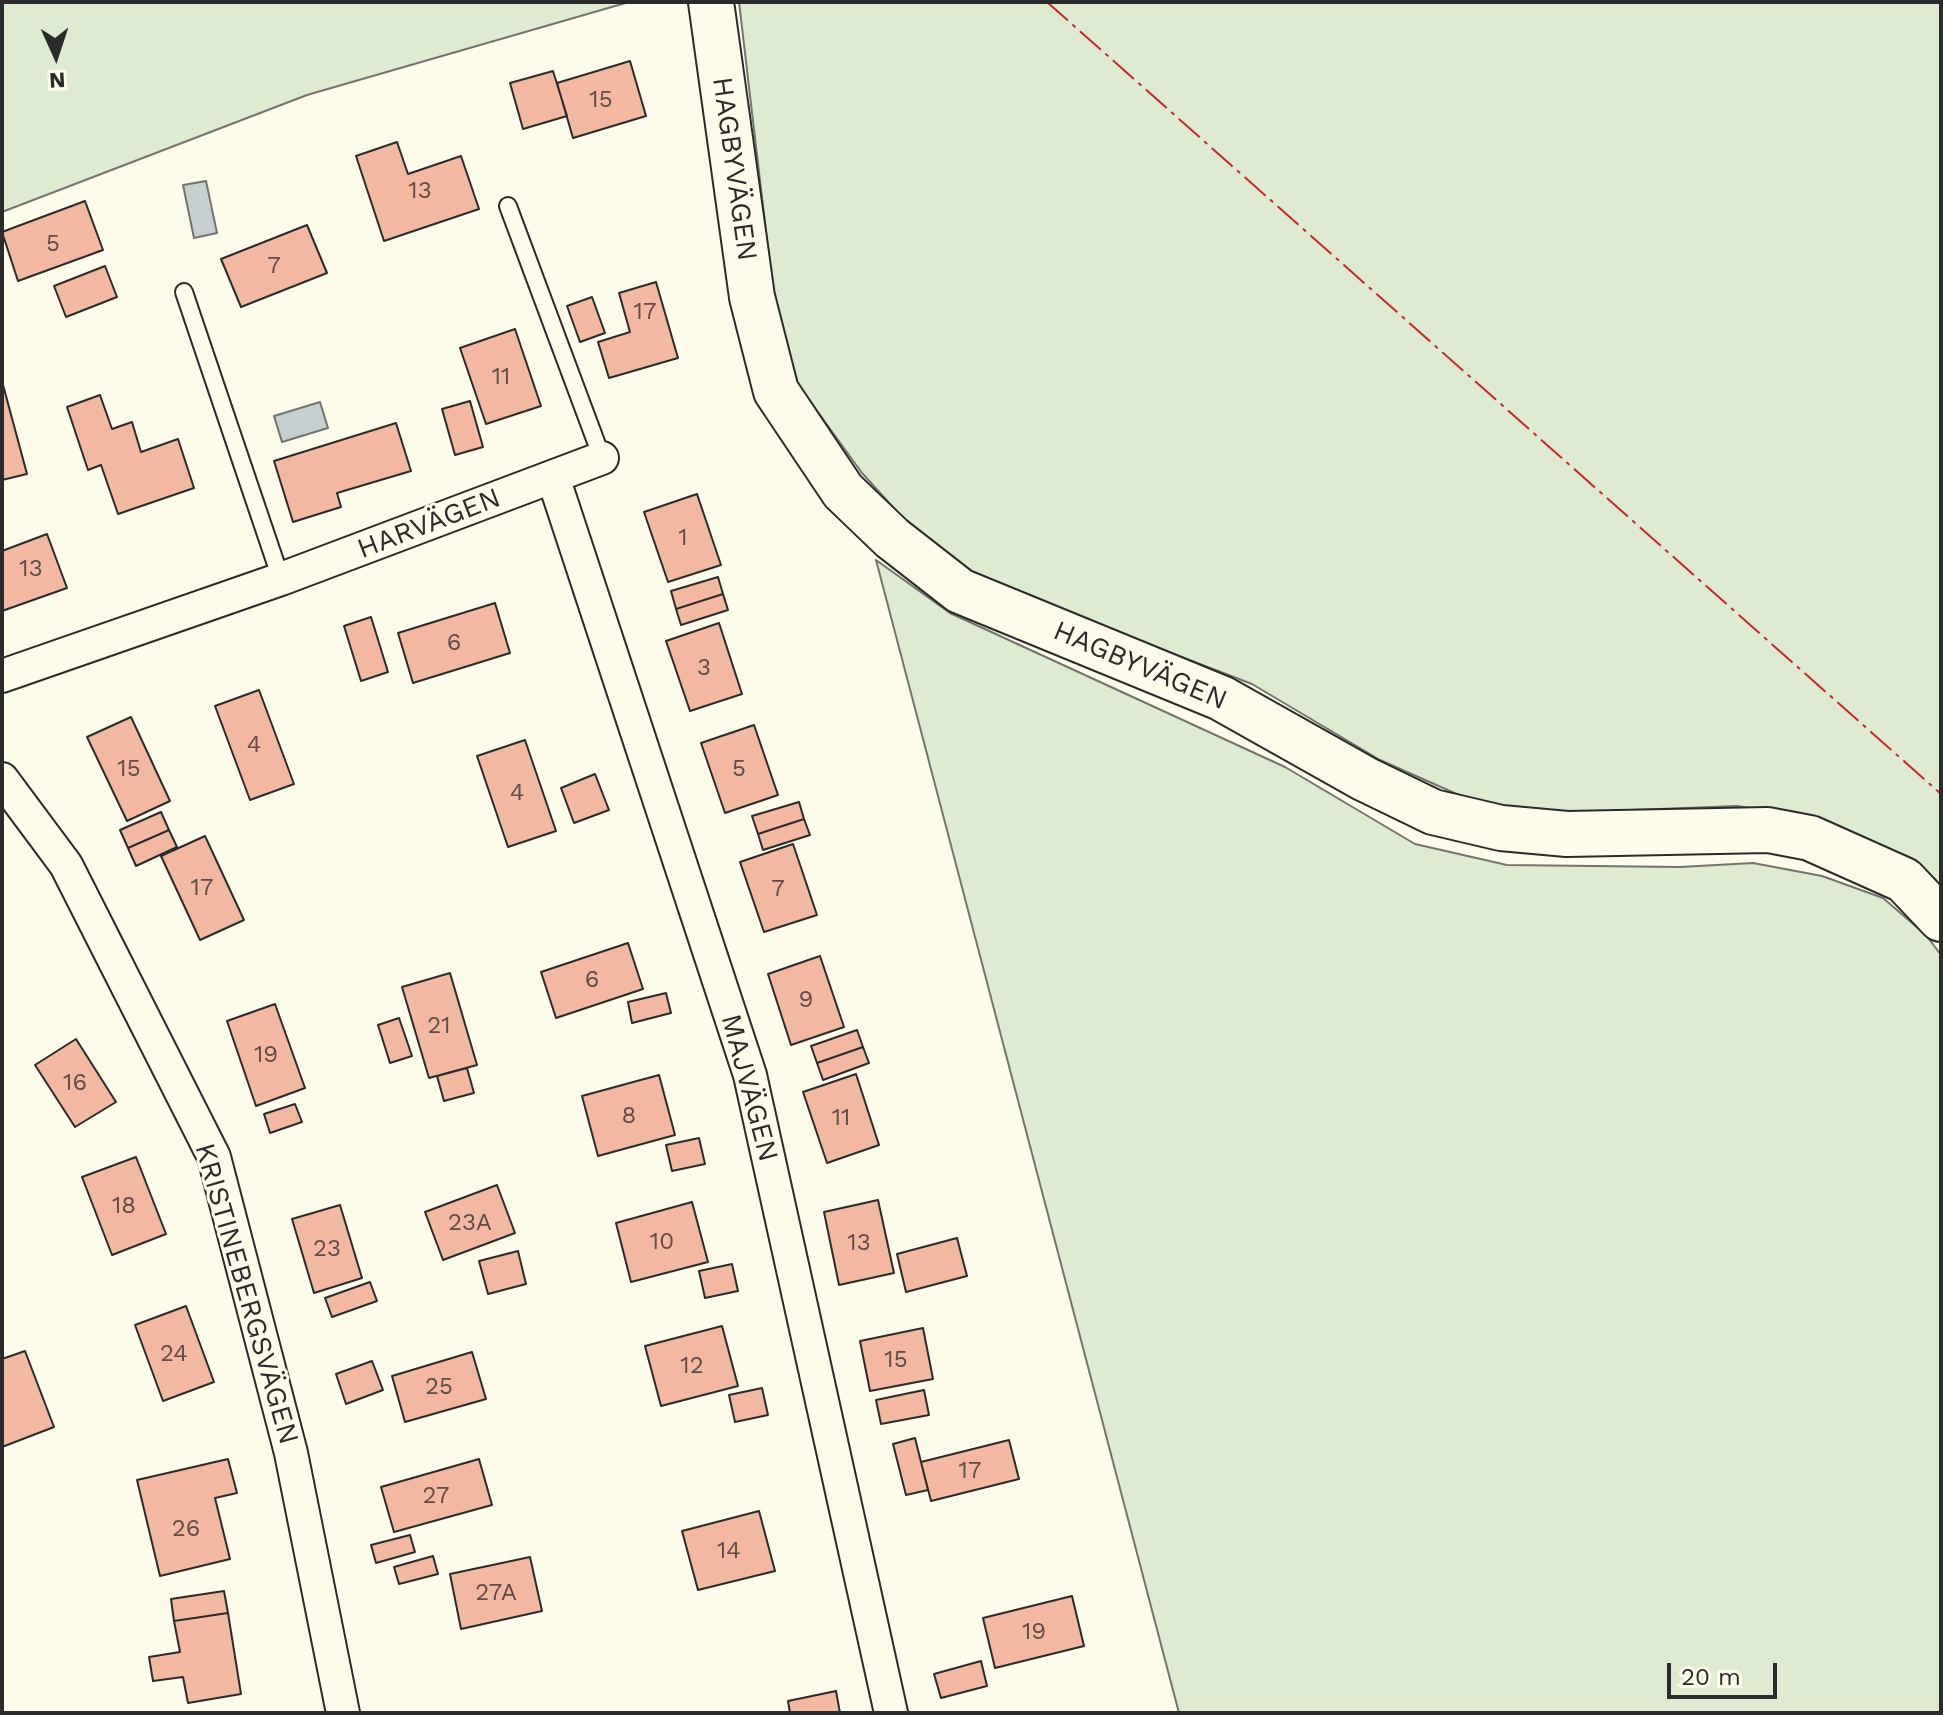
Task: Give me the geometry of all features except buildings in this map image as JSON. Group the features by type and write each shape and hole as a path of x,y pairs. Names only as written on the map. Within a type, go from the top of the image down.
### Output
{"street":[{"name":"HAGBYVÄGEN","path":"711,2 752,297 776,391 843,491 892,538 960,591 1221,698 1365,779 1433,812 1501,828 1567,834 1768,830 1810,838 1904,880 1941,919"},
{"name":"HARVÄGEN","path":"2,676 281,579 602,458"},
{"name":"MAJVÄGEN","path":"553,477 750,1075 891,1713"},
{"name":"KRISTINEBERGSVÄGEN","path":"2,779 66,865 214,1157 291,1453 343,1713"}],"lane":[{"name":"HARVÄGEN","path":"508,206 602,458"},
{"path":"184,292 281,579"}],"green space":[{"path":"2,2 629,2 307,95 2,212"},
{"path":"739,2 1941,2 1941,890 1918,866 1823,819 1737,806 1582,812 1495,811 1380,760 1252,684 975,578 911,527 862,473 791,375 773,291"},
{"path":"876,560 950,613 1285,767 1415,844 1507,865 1680,867 1753,863 1822,876 1883,898 1926,935 1941,955 1941,1713 1179,1713"}],"shaded area":[{"path":"206,181 217,233 194,238 183,185"},
{"path":"320,402 328,428 282,442 274,416"}],"power":[{"path":"1047,2 1941,794"}]}
